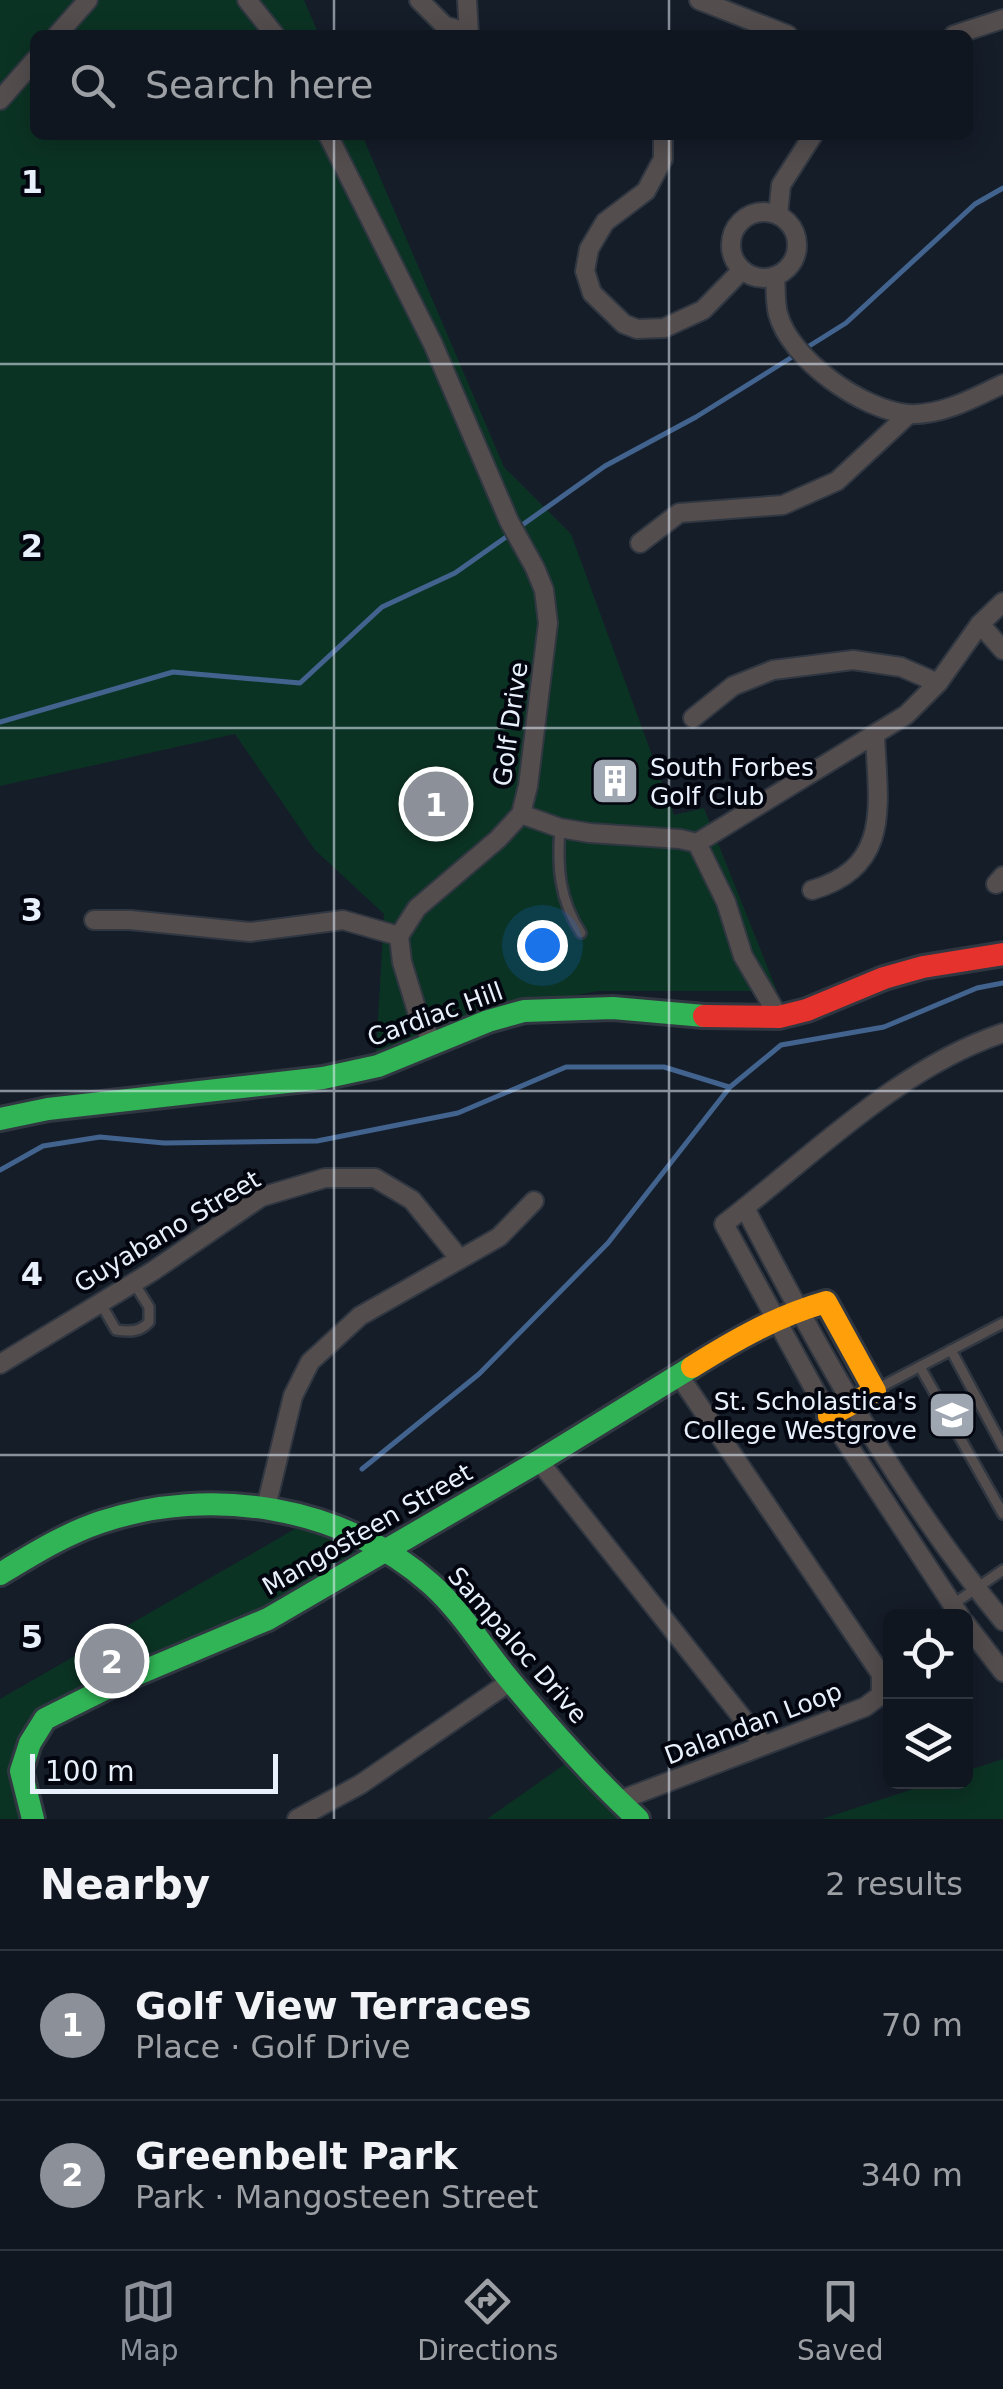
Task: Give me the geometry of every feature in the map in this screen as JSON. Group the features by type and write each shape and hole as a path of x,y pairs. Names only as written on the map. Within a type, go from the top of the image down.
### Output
{"street":[{"path":"61,30 88,0"},
{"path":"247,0 271,30"},
{"path":"418,0 445,26 456,30"},
{"path":"467,0 468,30"},
{"path":"698,0 775,30"},
{"path":"970,30 1003,20"},
{"path":"0,100 30,66"},
{"name":"Golf Drive","path":"330,140 432,344 509,521 544,590 548,624 528,786 520,814 498,839 417,908 399,936"},
{"path":"663,140 662,159 646,192 605,222 589,249 585,271 592,292 624,324 664,328 703,310 742,270"},
{"path":"778,216 782,186 810,140"},
{"path":"751,214 778,216 796,236 796,250 786,270 775,276 752,276 734,260 732,234 751,214"},
{"path":"775,276 778,315 794,346 832,381 866,402 908,414 955,407 1003,384"},
{"path":"640,543 679,513 782,504 837,481 908,414"},
{"path":"697,843 906,715 938,683 980,624 1003,602"},
{"path":"980,624 1003,650"},
{"path":"694,718 732,686 774,670 853,660 901,667 938,683"},
{"path":"812,890 852,873 868,852 878,793 874,736"},
{"path":"520,814 560,828 680,838 697,843 726,902 743,956 779,1016"},
{"path":"94,920 250,932 343,920 399,936 402,962 432,1042"},
{"name":"Cardiac Hill","path":"0,1120 48,1109 322,1078 378,1066 432,1042 524,1010 614,1008 675,1015 779,1016 807,1010 884,978 923,967 1003,954"},
{"path":"955,1609 828,1416 724,1224 793,1166 888,1096 936,1064 1003,1032"},
{"name":"Guyabano Street","path":"0,1364 134,1283 261,1197 325,1178 375,1178 412,1200 459,1258"},
{"path":"266,1507 293,1396 310,1362 360,1316 498,1238 534,1201"},
{"path":"745,1208 852,1402 936,1533 1003,1621"},
{"path":"798,1310 826,1302 874,1390 828,1416"},
{"name":"Mangosteen Street","path":"33,1819 21,1770 30,1743 46,1718 123,1680 268,1619 539,1461 740,1337 798,1310"},
{"name":"Dalandan Loop","path":"618,1801 866,1707 881,1694 881,1674 678,1374"},
{"path":"539,1461 763,1744"},
{"name":"Sampaloc Drive","path":"0,1574 44,1544 136,1510 184,1504 266,1507 347,1529 385,1550 440,1594 511,1681 638,1819"},
{"path":"973,1633 1003,1672"},
{"path":"297,1819 361,1784 511,1681"}],"lane":[{"path":"560,828 560,890 581,933"},
{"path":"99,1302 116,1330 130,1332 143,1328 149,1322 149,1308 134,1283"},
{"path":"874,1390 1003,1323"},
{"path":"951,1350 1003,1447"},
{"path":"920,1367 1003,1514"},
{"path":"958,1609 1003,1570"}],"green space":[{"name":"South Forbes Golf Club","path":"0,0 304,0 317,30 30,30 30,140 364,140 504,467 571,534 674,815 704,808 777,991 598,991 458,1017 376,1055 384,914 315,850 235,734 0,786"},
{"path":"307,1522 342,1535 360,1560 26,1743 27,1819 0,1819 0,1699"},
{"path":"1003,1759 1003,1819 822,1819 913,1789 973,1789 973,1769"},
{"path":"565,1764 624,1819 487,1819"}],"waterway":[{"path":"806,348 846,323 975,204 1003,188"},
{"path":"518,528 605,466 696,417 797,354"},
{"path":"0,722 173,672 300,683 382,607 455,573 509,535"},
{"path":"362,1469 479,1374 608,1243 730,1087 781,1045 884,1027 977,988 1003,983"},
{"path":"0,1170 43,1146 100,1137 164,1143 317,1141 458,1113 566,1067 664,1067 729,1087"}],"traffic: fast":[{"path":"0,1119 48,1109 323,1078 378,1066 488,1021 524,1011 613,1008 704,1016"},
{"path":"33,1819 21,1771 30,1743 45,1719 123,1680 268,1619 692,1367"},
{"path":"0,1574 75,1532 143,1511 231,1505 317,1520 396,1557 431,1584 552,1730 638,1819"}],"traffic: slow":[{"path":"692,1367 757,1330 826,1302 875,1391 829,1416"}],"traffic: jam":[{"path":"704,1016 779,1017 923,967 1003,954"}],"place":[{"name":"South Forbes Golf Club","path":"615,781"},
{"name":"Golf View Terraces","path":"436,804"},
{"name":"St. Scholastica's College Westgrove","path":"952,1415"},
{"name":"Greenbelt Park","path":"112,1661"}]}
